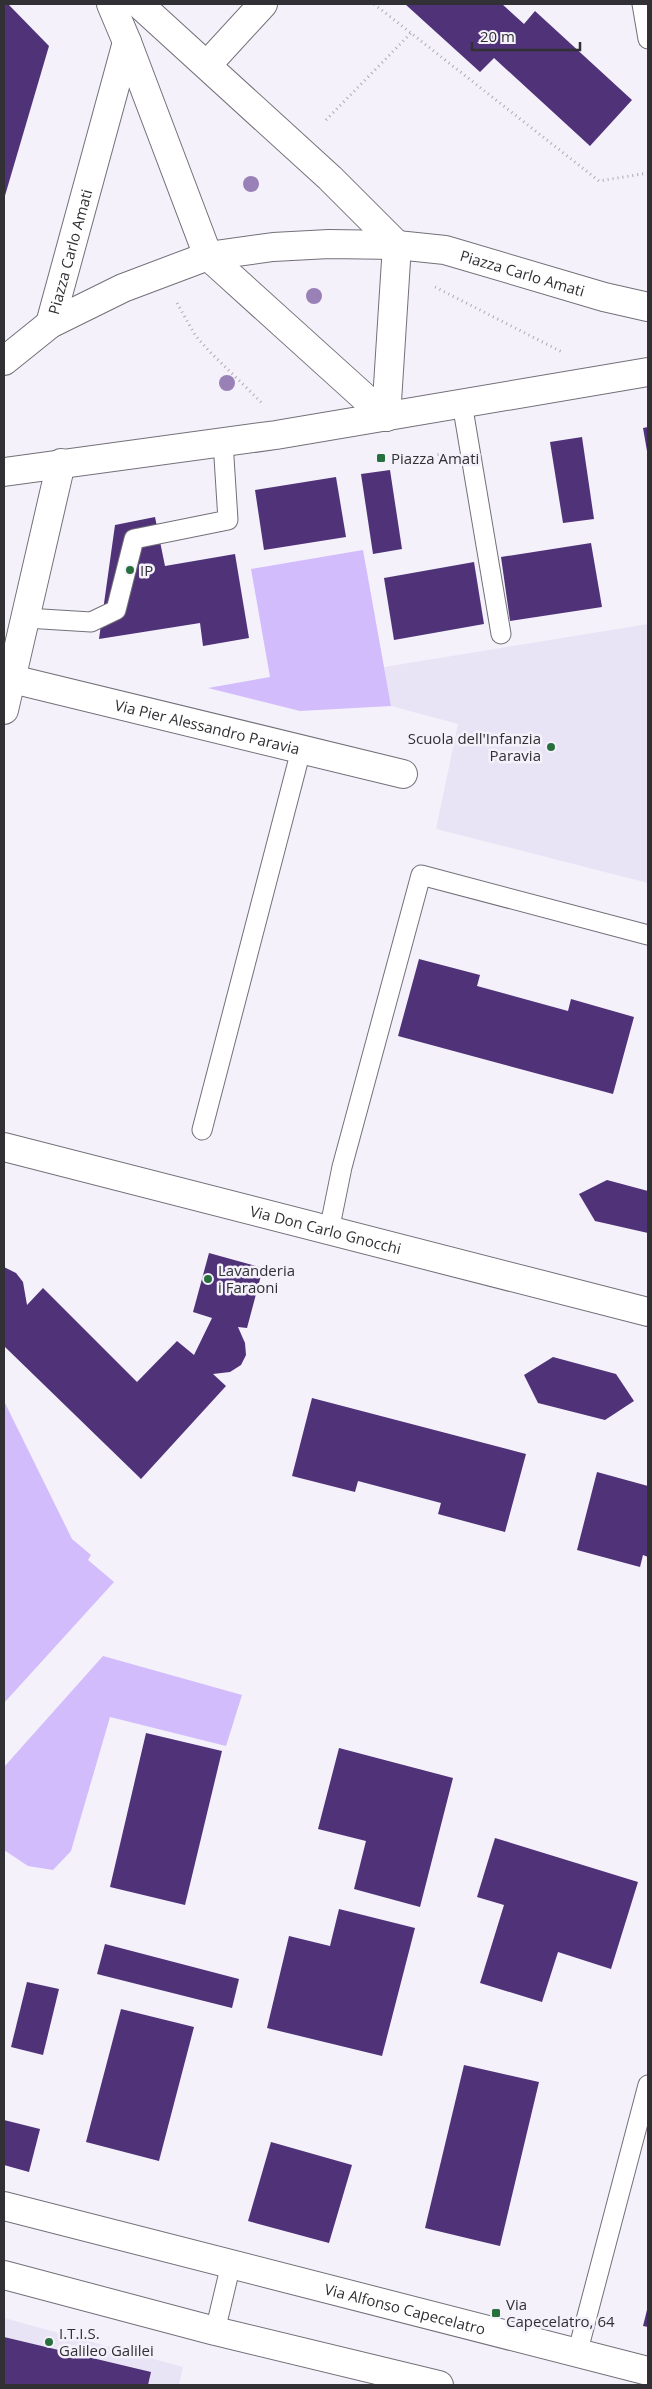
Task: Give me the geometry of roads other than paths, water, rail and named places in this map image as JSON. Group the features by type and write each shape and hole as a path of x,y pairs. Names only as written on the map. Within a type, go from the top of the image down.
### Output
{"street":[{"path":"111,4 208,256 386,416"},
{"path":"139,4 330,178 397,245 386,416"},
{"path":"207,65 263,4"},
{"name":"Piazza Carlo Amati","path":"50,324 127,42"},
{"name":"Piazza Carlo Amati","path":"50,324 123,288 208,256 273,247 397,245 446,250 604,297 648,307"},
{"path":"4,361 50,324"},
{"path":"4,472 276,436 648,372"},
{"path":"4,710 61,463"},
{"name":"Via Pier Alessandro Paravia","path":"12,679 403,774"},
{"name":"Via Don Carlo Gnocchi","path":"4,1147 648,1312"},
{"name":"Via Alfonso Capecelatro","path":"4,2206 648,2371"},
{"path":"4,2275 215,2331 439,2385"}],"lane":[{"path":"642,4 648,39"},
{"path":"462,403 500,634"},
{"path":"26,618 91,622 116,610 134,539 228,520 223,442"},
{"path":"202,1130 301,750"},
{"path":"329,1230 342,1167 420,875 648,935"},
{"path":"577,2354 648,2085"},
{"path":"215,2331 232,2264"}],"place":[{"name":"Piazza Amati","path":"381,458"},
{"name":"IP","path":"130,570"},
{"name":"Scuola dell'Infanzia Paravia","path":"551,747"},
{"name":"Lavanderia i Faraoni","path":"208,1279"},
{"name":"Via Capecelatro, 64","path":"496,2313"},
{"name":"I.T.I.S. Galileo Galilei","path":"49,2342"}]}
